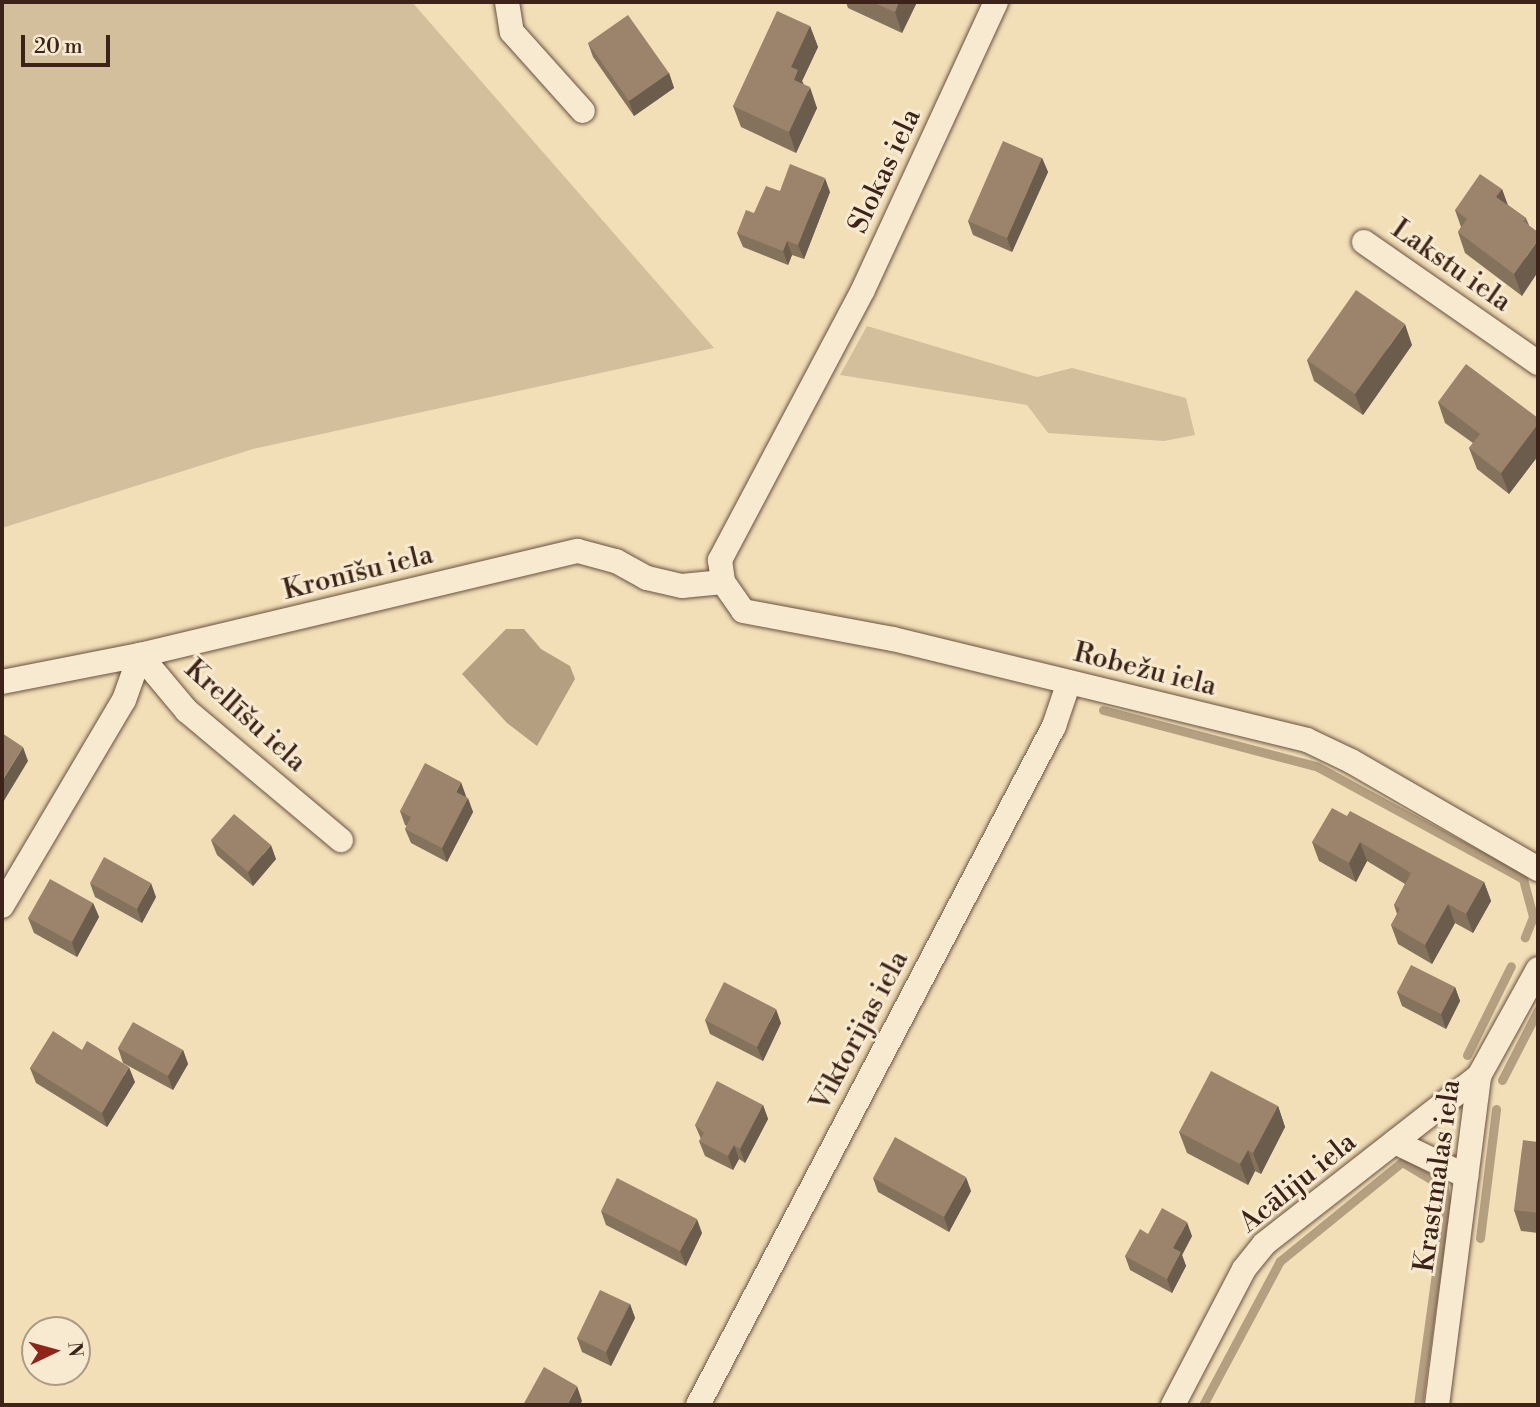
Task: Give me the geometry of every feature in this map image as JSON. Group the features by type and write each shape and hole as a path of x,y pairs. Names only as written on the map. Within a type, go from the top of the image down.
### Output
{"street":[{"path":"507,2 512,32 583,111"},
{"name":"Slokas iela","path":"723,582 720,560 863,290 996,2"},
{"name":"Lakstu iela","path":"1364,242 1538,363"},
{"name":"Kronīšu iela","path":"2,682 140,655 578,551 616,561 646,578 682,586 723,582"},
{"name":"Robežu iela","path":"723,582 743,611 893,639 1307,740 1351,761 1538,869"},
{"path":"2,906 124,700 140,655"},
{"name":"Krellīšu iela","path":"140,655 187,711 341,840"},
{"name":"Viktorijas iela","path":"698,1405 1054,726 1069,682"},
{"name":"Krastmalas iela","path":"1437,1405 1479,1076 1538,968"},
{"name":"Acāliju iela","path":"1173,1405 1244,1269 1264,1244 1479,1076"},
{"path":"1395,1142 1466,1176"}],"shaded area":[{"path":"2,2 412,2 714,348 253,449 2,528"},
{"path":"867,326 1037,377 1072,368 1186,398 1195,435 1164,441 1048,433 1027,405 840,375"},
{"path":"506,629 524,629 541,649 570,666 575,679 537,746 507,723 462,674"}],"building":[{"path":"872,2 899,2 895,12"},
{"path":"777,11 810,26 791,67 798,70 794,80 810,87 789,132 733,106"},
{"path":"628,15 669,73 629,101 588,43"},
{"path":"1003,141 1042,158 1007,238 968,221"},
{"path":"790,164 825,178 798,245 787,241 783,251 737,233 746,210 754,213 766,186 780,191"},
{"path":"1480,174 1502,189 1496,197 1526,218 1523,221 1538,232 1538,240 1514,274 1458,232 1467,219 1455,210"},
{"path":"1356,290 1405,324 1355,394 1307,360"},
{"path":"1466,364 1538,418 1538,424 1501,473 1469,448 1480,434 1438,402"},
{"path":"2,733 23,747 2,781"},
{"path":"425,763 461,782 456,792 468,798 442,848 405,829 411,817 400,811"},
{"path":"1332,808 1347,816 1350,811 1484,882 1466,914 1448,904 1425,945 1391,925 1400,909 1394,905 1411,873 1360,842 1349,863 1312,842"},
{"path":"234,814 271,845 248,872 211,840"},
{"path":"104,857 151,883 137,909 90,883"},
{"path":"50,879 93,903 72,942 28,918"},
{"path":"1411,965 1455,987 1441,1014 1397,992"},
{"path":"724,982 776,1009 757,1047 705,1020"},
{"path":"133,1022 183,1050 168,1076 118,1048"},
{"path":"53,1031 82,1050 87,1041 129,1067 102,1113 30,1068"},
{"path":"1211,1071 1278,1106 1253,1153 1248,1150 1240,1164 1179,1132"},
{"path":"717,1081 763,1105 740,1149 734,1145 728,1156 699,1141 704,1133 695,1125"},
{"path":"895,1137 966,1177 944,1217 873,1178"},
{"path":"1523,1140 1538,1142 1538,1213 1514,1210"},
{"path":"617,1178 697,1219 680,1251 601,1211"},
{"path":"1162,1208 1187,1222 1173,1248 1181,1252 1167,1279 1125,1256 1140,1229 1148,1234"},
{"path":"600,1290 630,1304 606,1352 577,1338"},
{"path":"544,1367 577,1386 567,1405 523,1405"}],"waterway":[{"path":"1103,710 1318,767 1523,879 1533,917 1525,937"},
{"path":"1467,1055 1511,966"},
{"path":"1502,1080 1538,1010"},
{"path":"1480,1238 1496,1109"},
{"path":"1203,1405 1280,1261 1402,1162 1444,1187 1446,1200 1418,1405"}]}
